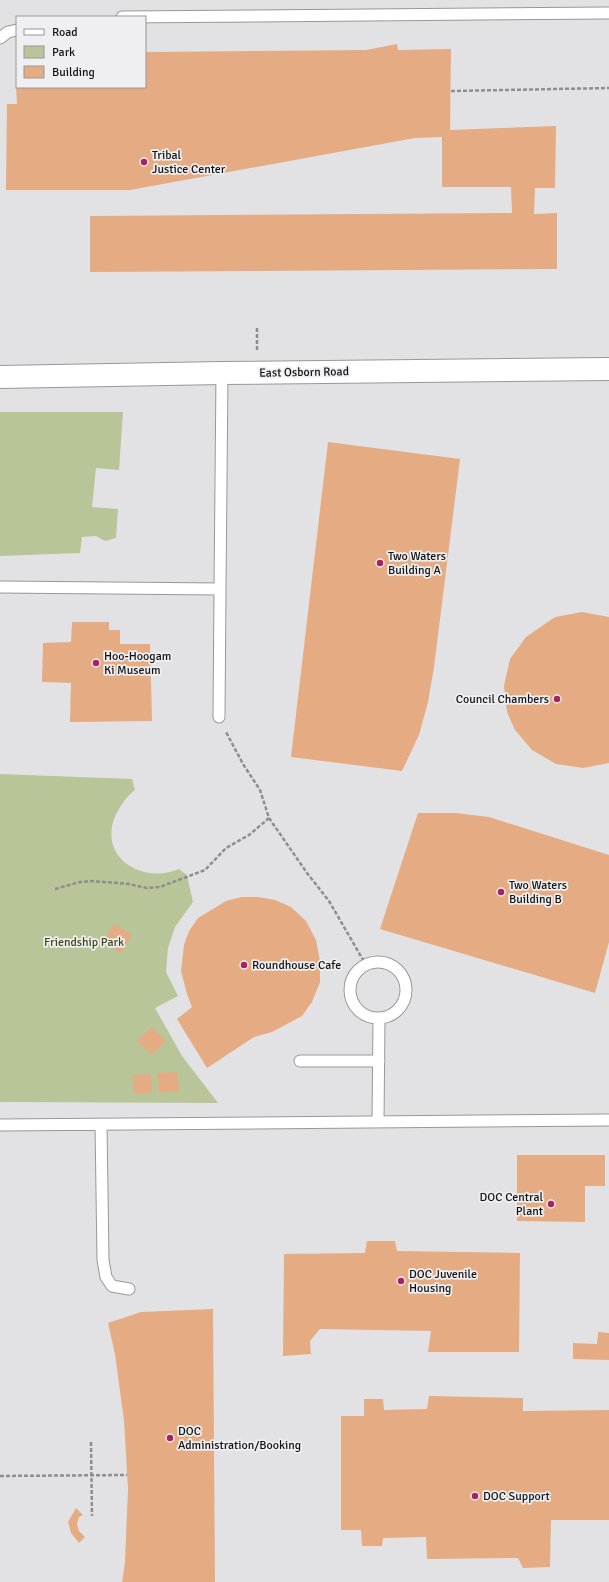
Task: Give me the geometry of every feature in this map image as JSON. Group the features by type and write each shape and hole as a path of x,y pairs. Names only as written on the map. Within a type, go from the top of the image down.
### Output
{"street":[{"name":"East Osborn Road","path":"0,377 222,373 609,370"}],"lane":[{"path":"146,17 609,14"},
{"path":"0,38 8,32 16,30"},
{"path":"219,717 222,373"},
{"path":"0,587 220,589"},
{"path":"376,962 393,966 404,980 406,989 401,1006 388,1017 379,1019 361,1013 354,1006 350,997 350,987 358,970 366,965 376,962"},
{"path":"378,1122 379,1019"},
{"path":"300,1061 379,1061"},
{"path":"0,1125 609,1120"},
{"path":"101,1124 103,1260 106,1277 112,1286 128,1289"}],"path":[{"path":"451,91 609,88"},
{"path":"257,328 258,350"},
{"path":"219,717 243,764 260,790 269,818 307,873 329,901 366,965"},
{"path":"55,889 80,882 92,881 129,884 147,888 160,887 205,870 226,848 249,834 269,818"},
{"path":"91,1442 92,1516"},
{"path":"0,1476 127,1475"}],"green space":[{"path":"0,412 123,412 119,470 96,468 92,507 118,509 116,538 105,541 96,536 82,537 80,553 0,556"},
{"name":"Friendship Park","path":"0,774 132,779 135,790 128,796 119,809 112,825 112,839 116,851 124,862 135,869 149,873 164,873 179,869 187,875 193,902 175,927 168,948 166,972 178,996 155,1008 182,1056 218,1103 0,1102"}],"building":[{"name":"Tribal Justice Center","path":"397,44 398,50 451,49 450,130 556,126 555,188 535,188 534,214 557,213 557,269 90,272 90,216 512,213 511,187 442,187 442,137 415,138 130,190 6,190 7,104 17,104 16,88 146,88 146,52 366,50"},
{"name":"Two Waters Building A","path":"328,442 460,459 434,667 428,702 419,735 402,771 291,757"},
{"name":"Council Chambers","path":"582,612 609,617 609,763 583,768 556,764 532,750 515,730 507,712 504,686 510,659 526,637 555,617"},
{"name":"Hoo-Hoogam Ki Museum","path":"72,622 109,622 109,630 120,630 120,644 150,644 152,721 70,722 71,683 42,682 43,643 71,642"},
{"name":"Two Waters Building B","path":"418,813 455,813 489,817 609,855 609,942 595,993 380,929"},
{"path":"242,897 258,897 275,900 291,907 306,921 316,940 320,961 320,982 312,1002 302,1016 272,1032 254,1037 207,1068 177,1019 192,1007 181,971 184,945 189,931 198,918 226,901"},
{"path":"113,924 132,934 122,953 103,944"},
{"path":"152,1027 166,1041 152,1055 137,1041"},
{"path":"177,1072 179,1091 159,1093 157,1073"},
{"path":"151,1074 152,1093 134,1094 133,1075"},
{"name":"DOC Central Plant","path":"517,1155 605,1155 605,1186 585,1186 585,1222 517,1221"},
{"name":"DOC Juvenile Housing","path":"367,1241 395,1241 397,1251 520,1253 519,1352 428,1352 431,1331 320,1329 310,1341 311,1354 283,1356 284,1254 365,1253"},
{"name":"DOC Administration/Booking","path":"213,1309 215,1582 122,1582 125,1562 128,1489 124,1421 115,1354 108,1323 141,1312"},
{"path":"598,1332 609,1333 609,1360 573,1359 573,1343 597,1344"},
{"name":"DOC Support","path":"429,1396 523,1398 523,1411 609,1410 609,1520 551,1520 550,1567 523,1568 518,1558 427,1559 426,1537 383,1538 382,1546 362,1546 361,1530 341,1530 341,1416 364,1416 364,1399 383,1399 384,1410 427,1409"},
{"path":"76,1508 83,1515 79,1517 77,1524 79,1531 85,1537 79,1543 71,1533 68,1522"}],"place":[{"name":"Tribal Justice Center","path":"144,162"},
{"name":"Two Waters Building A","path":"380,563"},
{"name":"Hoo-Hoogam Ki Museum","path":"96,663"},
{"name":"Council Chambers","path":"557,699"},
{"name":"Two Waters Building B","path":"501,892"},
{"name":"Roundhouse Cafe","path":"244,965"},
{"name":"DOC Central Plant","path":"551,1204"},
{"name":"DOC Juvenile Housing","path":"401,1281"},
{"name":"DOC Administration/Booking","path":"170,1438"},
{"name":"DOC Support","path":"475,1496"}]}
